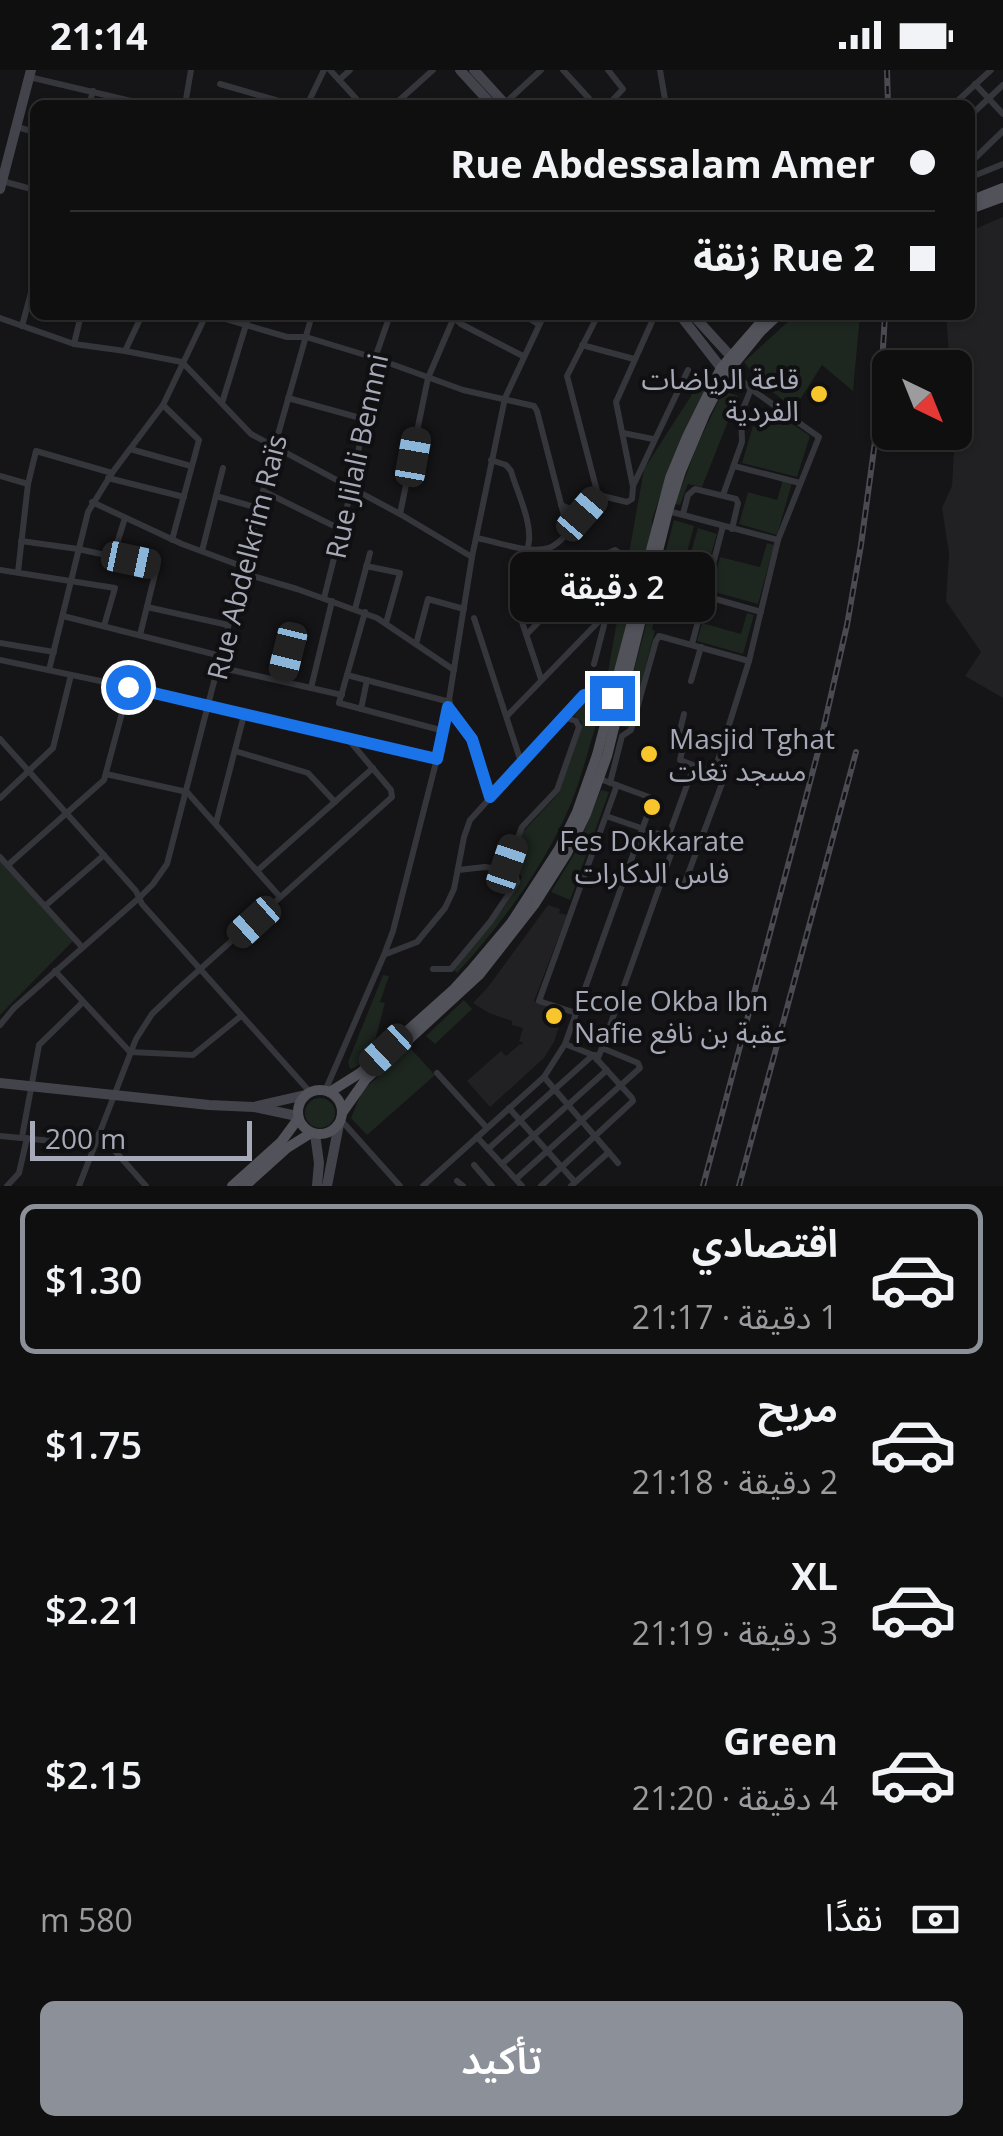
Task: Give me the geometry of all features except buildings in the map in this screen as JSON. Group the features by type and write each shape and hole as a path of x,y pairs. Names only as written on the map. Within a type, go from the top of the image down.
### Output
{"main road":[{"path":"975,199 1003,188"},
{"path":"975,207 1003,196"},
{"path":"245,1186 287,1148 313,1134 329,1132 358,1087 460,994 500,950 552,877 586,814 609,782 668,511 681,470 733,358 764,320"},
{"path":"733,358 773,320"},
{"path":"232,1186 281,1142 298,1117 299,1104 307,1094 327,1091 360,1074 453,990 494,944 545,874 576,812 598,755 666,491 686,437 728,373"},
{"path":"327,1091 340,1102 340,1119"},
{"path":"298,1117 313,1134"}],"street":[{"path":"186,100 191,70"},
{"path":"309,100 327,70 357,100"},
{"path":"339,80 350,70"},
{"path":"399,100 432,70"},
{"path":"460,70 487,100"},
{"path":"474,70 501,100"},
{"path":"510,100 541,70"},
{"path":"563,70 590,100"},
{"path":"608,70 623,88 613,100"},
{"path":"660,70 665,100"},
{"path":"958,100 990,70"},
{"path":"30,189 1,185 4,156 30,73 128,100"},
{"path":"220,84 275,100"},
{"path":"976,84 1003,114"},
{"path":"975,111 1003,86"},
{"path":"90,100 93,91"},
{"path":"16,127 30,131"},
{"path":"975,158 1003,131"},
{"path":"975,174 1003,164"},
{"path":"22,326 30,296"},
{"path":"0,318 74,344 182,362 251,434 400,514 472,558"},
{"path":"74,344 80,320"},
{"path":"125,351 140,320"},
{"path":"49,670 92,502 163,405 206,320"},
{"path":"230,320 287,337 306,338 492,398 536,408 568,532"},
{"path":"222,404 247,320"},
{"name":"Rue Abdelkrim Raïs","path":"0,1025 54,971 139,898 166,864 274,445 311,320"},
{"name":"Rue Jilali Bennni","path":"311,688 375,358 388,320"},
{"path":"400,514 428,378 452,320"},
{"path":"458,320 523,356"},
{"path":"531,320 538,324"},
{"path":"327,1091 384,955 398,910 444,731 472,558 505,398 541,320"},
{"path":"595,320 568,373 568,388 598,496"},
{"path":"633,490 616,402 653,320"},
{"path":"684,320 728,373 819,437 778,540 762,612 714,773"},
{"path":"699,320 733,358 728,373"},
{"path":"581,345 634,359"},
{"path":"598,496 630,501 654,439 688,370"},
{"path":"723,495 742,442 742,414 751,389"},
{"path":"288,398 364,419"},
{"path":"163,405 199,440 172,540"},
{"path":"623,433 654,439"},
{"path":"130,449 192,466"},
{"path":"18,572 28,484 36,451 184,498"},
{"path":"491,460 511,471 527,527 529,539 516,575 514,595 541,679"},
{"path":"734,466 800,482"},
{"path":"202,551 224,468"},
{"path":"0,476 28,484"},
{"path":"263,490 342,530"},
{"path":"684,514 692,490 738,501 705,596 691,682"},
{"path":"216,496 259,508"},
{"path":"477,538 527,548 552,546 598,496"},
{"path":"92,502 243,570 364,612 454,670"},
{"path":"561,506 582,514"},
{"path":"668,511 778,540"},
{"path":"113,556 125,518"},
{"path":"21,541 157,566 140,635"},
{"path":"527,634 604,555 615,550 621,559 594,664"},
{"path":"355,609 370,553"},
{"path":"366,566 400,573 386,623"},
{"path":"0,570 115,588 104,626"},
{"path":"705,596 762,612"},
{"path":"416,644 428,600 464,609"},
{"path":"147,606 228,625"},
{"path":"340,699 364,612"},
{"path":"506,717 606,614"},
{"path":"64,616 220,656"},
{"path":"474,618 522,764"},
{"path":"576,1013 539,1000 606,816 609,782 622,736 631,730 657,638 662,635 748,661"},
{"path":"280,681 292,637"},
{"path":"0,643 54,652"},
{"path":"2,662 128,687 437,759"},
{"path":"218,667 311,688 360,709 444,731"},
{"path":"0,798 52,748 71,675"},
{"path":"347,675 449,704 472,739 490,797"},
{"path":"360,709 367,680"},
{"path":"8,865 104,780 128,687"},
{"path":"384,955 408,948 424,935 444,908 454,889 467,826 490,797 577,702 590,692 612,698"},
{"path":"682,890 722,785 722,778 714,773 680,760 683,747 676,741 684,714"},
{"path":"216,824 244,716"},
{"path":"505,870 522,827 549,800 562,778 579,727 576,721 564,717"},
{"path":"0,738 136,891 142,904 307,1094 254,1107"},
{"path":"79,1186 130,1052 152,1014 392,797 392,790 348,740"},
{"path":"235,751 308,772 334,802"},
{"path":"488,1149 598,1055 694,766"},
{"path":"257,871 373,768"},
{"path":"106,774 187,792 280,898"},
{"path":"428,1184 544,1077 566,1044 652,802 609,782"},
{"path":"606,816 698,849"},
{"path":"45,906 104,855"},
{"path":"0,857 82,947"},
{"path":"433,968 451,969 517,882 516,876 505,870 458,870"},
{"path":"54,971 130,1052 194,1055 241,1016"},
{"path":"7,1186 20,1172 39,1045 82,1002"},
{"path":"477,1137 519,1184 546,1151 640,1068 640,1064 566,1044"},
{"path":"541,1186 632,1104 632,1098 606,1070 598,1055"},
{"path":"502,1164 606,1070"},
{"path":"436,1074 487,1128"},
{"path":"544,1077 618,1162"},
{"path":"0,1083 254,1107 298,1117"},
{"path":"509,1108 573,1184 608,1152"},
{"path":"327,1186 340,1119"},
{"path":"340,1119 400,1186"},
{"path":"99,1134 146,1186"},
{"path":"313,1134 320,1163 317,1186"},
{"path":"0,1136 95,1145"},
{"path":"474,1165 492,1186"}],"shaded area":[{"path":"1003,217 1003,698 965,676 981,652 946,601 949,553 942,508 952,486 954,450 972,450 972,350 949,350 946,320 975,320 975,229"},
{"path":"790,320 860,320 853,391 822,365 794,409 760,382 744,362"},
{"path":"699,378 712,385 661,493 652,520 652,542 613,685 606,683 644,469"},
{"path":"723,391 738,396 702,487 688,484 680,505 675,504 697,446"},
{"path":"772,410 810,436 797,477 742,463 753,426 766,430"},
{"path":"783,480 792,483 777,535 739,524 748,492 777,500"},
{"path":"674,520 694,526 675,598 661,595 629,728 619,726"},
{"path":"698,528 717,534 709,561 690,556"},
{"path":"767,543 774,545 758,604 711,591 720,557 760,567"},
{"path":"747,613 754,615 743,654 697,641 702,623 741,634"},
{"path":"585,702 602,705 561,824 522,892 457,973 454,970 505,906 522,877 511,866 518,837 559,793 582,722 574,716"},
{"path":"601,790 609,792 570,900 551,892 576,851"},
{"path":"0,859 73,941 0,1015"},
{"path":"548,905 567,915 534,1001 564,1011 544,1058 490,1107 467,1081 501,1051 506,1056 521,1045 523,1028 473,1003"},
{"path":"383,975 389,976 380,1002 385,1003 374,1042 365,1059 350,1069 348,1062"},
{"path":"464,1000 472,1009 435,1044 426,1036"},
{"path":"410,1048 435,1075 367,1135 351,1118 362,1091"},
{"path":"320,1098 331,1102 335,1113 331,1124 320,1128 309,1124 305,1113 309,1102"}],"railway":[{"path":"887,70 888,100"},
{"path":"703,1186 819,748 847,625 879,412 885,320"},
{"path":"739,1186 856,752"}],"place":[{"name":"قاعة الرياضات الفردية","path":"819,394"},
{"name":"Masjid Tghat مسجد تغات","path":"649,754"},
{"name":"Fes Dokkarate فاس الدكارات","path":"652,807"},
{"name":"Ecole Okba Ibn Nafie عقبة بن نافع","path":"554,1016"}],"route":[{"path":"128,687 437,759 448,707 472,739 490,797 584,695 596,692 612,698"}]}
